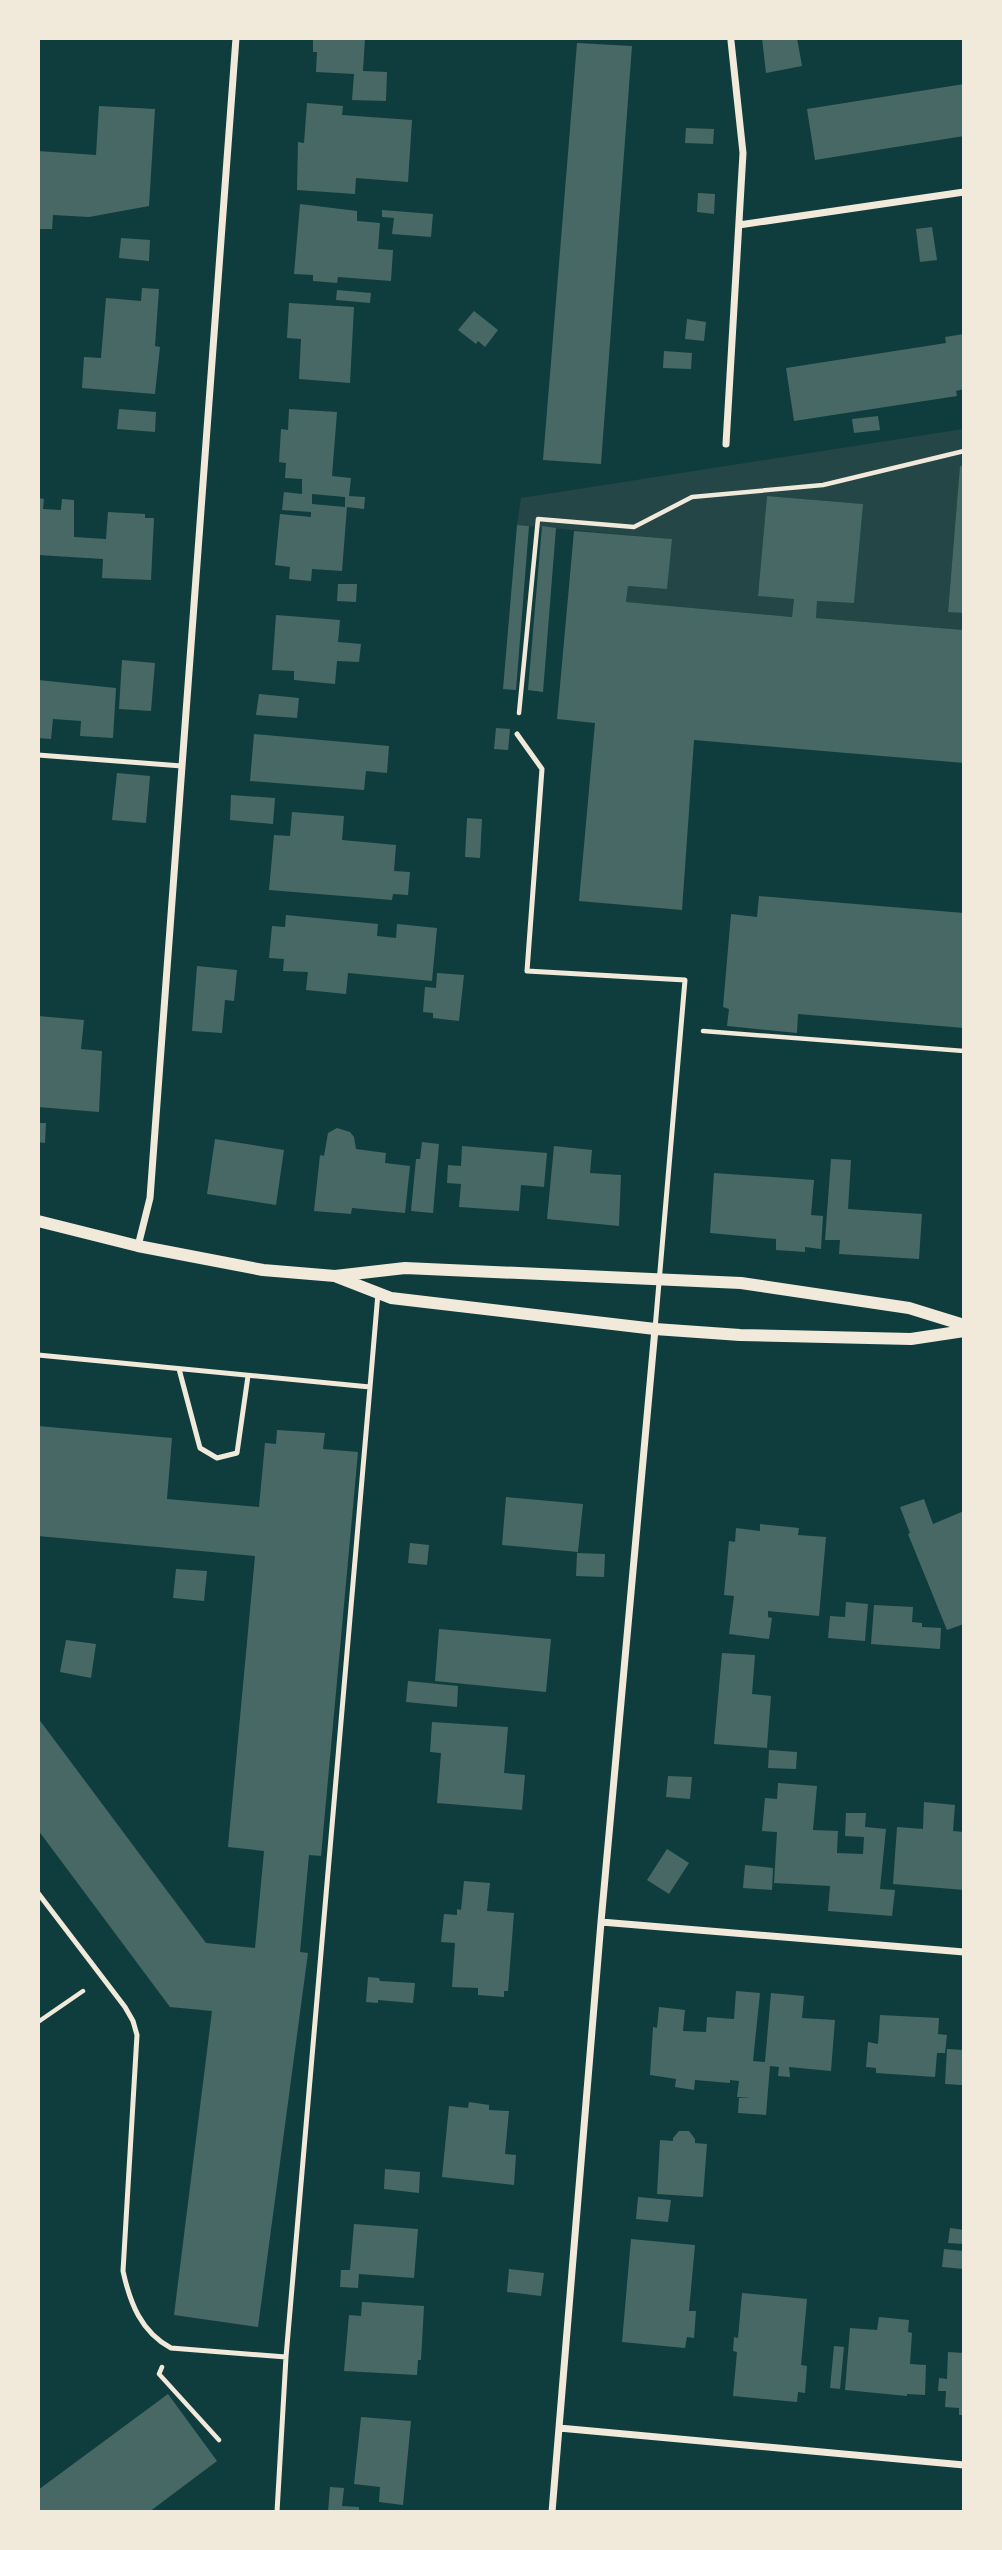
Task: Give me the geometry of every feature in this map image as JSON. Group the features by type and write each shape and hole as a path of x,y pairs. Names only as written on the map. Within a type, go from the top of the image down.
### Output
{"street":[{"path":"138,1247 150,1198 236,38"},
{"path":"726,444 743,153 731,41"},
{"path":"739,225 964,192"},
{"path":"38,1221 138,1247 263,1270 335,1276 405,1268 741,1283 909,1308 964,1325"},
{"path":"335,1276 391,1298 655,1329 740,1335 911,1339 964,1331"},
{"path":"552,2511 601,1922 655,1329"},
{"path":"601,1922 964,1952"},
{"path":"559,2428 964,2465"}],"lane":[{"path":"517,734 542,768 527,971 685,980 655,1329"},
{"path":"38,755 182,766"},
{"path":"277,2511 286,2357 378,1293"},
{"path":"38,1355 370,1387"},
{"path":"179,1369 200,1448 217,1458 237,1452 248,1376"},
{"path":"38,1893 125,2007 137,2035 123,2271 128,2295 138,2317 157,2340 171,2348 286,2357"}],"path":[{"path":"517,734 538,519 634,527 692,497 823,485 964,451"},
{"path":"681,1030 964,1051"},
{"path":"38,2022 103,1977"},
{"path":"171,2348 159,2374 219,2440"}],"shaded area":[{"path":"963,429 963,467 960,467 948,611 963,613 963,630 816,618 817,601 854,603 862,504 767,496 758,595 794,599 792,617 626,602 628,586 667,589 671,539 517,525 521,498"}],"building":[{"path":"313,38 365,38 363,71 387,72 386,101 352,100 354,74 316,72 317,52 313,52"},
{"path":"762,38 797,38 802,66 766,73"},
{"path":"577,43 632,46 601,464 543,460"},
{"path":"964,84 964,136 815,160 807,109"},
{"path":"307,103 343,106 342,115 412,120 408,182 356,178 355,194 297,190 298,142 304,143"},
{"path":"99,106 155,109 149,206 89,217 53,215 52,229 38,229 38,151 96,155"},
{"path":"686,128 714,129 713,144 685,143"},
{"path":"698,193 715,194 714,214 697,212"},
{"path":"300,204 357,211 357,221 380,223 378,249 393,250 391,281 338,277 337,283 313,281 313,275 294,274"},
{"path":"382,210 433,214 431,237 392,234 394,218 382,217"},
{"path":"932,227 937,260 920,262 916,229"},
{"path":"121,238 150,240 149,261 119,258"},
{"path":"142,288 159,289 155,346 160,347 155,394 82,388 84,357 101,358 106,298 141,301"},
{"path":"337,290 371,293 370,303 336,300"},
{"path":"289,303 354,307 350,383 299,379 301,339 287,338"},
{"path":"474,311 498,330 485,347 478,341 476,344 458,330"},
{"path":"687,319 706,322 704,341 685,339"},
{"path":"964,334 964,389 956,391 957,396 794,421 786,368 946,343 945,337"},
{"path":"664,351 692,353 691,369 663,368"},
{"path":"119,409 156,412 155,432 117,429"},
{"path":"289,409 337,412 332,476 351,478 349,496 365,497 364,509 347,507 342,571 312,569 311,581 289,579 290,567 275,565 280,514 311,517 311,512 282,510 284,492 302,494 302,479 285,478 286,463 279,462 281,429 288,430","holes":["312,494 345,497 345,507 312,504"]},
{"path":"878,416 880,430 854,433 852,419"},
{"path":"960,466 964,467 964,613 948,612"},
{"path":"767,496 863,504 854,603 817,601 816,618 964,630 964,763 694,740 682,910 579,901 595,723 557,719 574,531 672,539 667,589 628,586 626,602 792,617 794,599 758,596"},
{"path":"38,498 44,499 43,509 61,510 62,499 74,500 74,537 106,539 108,512 145,514 145,518 154,518 151,580 102,578 103,559 38,555"},
{"path":"517,525 529,526 516,690 503,689"},
{"path":"542,526 556,528 543,692 528,690"},
{"path":"338,584 357,584 356,602 337,601"},
{"path":"276,615 340,620 338,642 361,644 359,662 337,661 335,684 294,680 294,671 272,670"},
{"path":"122,660 155,663 151,711 119,709"},
{"path":"38,680 116,688 113,738 80,736 81,721 53,719 51,739 38,738"},
{"path":"259,694 299,698 297,718 256,715"},
{"path":"496,728 510,729 508,750 494,749"},
{"path":"254,734 389,746 387,773 366,771 364,790 250,781"},
{"path":"117,773 150,776 146,823 112,820"},
{"path":"231,795 275,798 273,824 230,820"},
{"path":"292,812 344,816 342,840 396,845 394,871 410,872 408,895 393,894 392,900 269,890 274,835 290,836"},
{"path":"467,818 482,819 480,858 465,857"},
{"path":"759,896 964,913 964,1028 798,1014 797,1033 727,1026 729,1009 723,1007 731,914 757,917"},
{"path":"286,915 378,924 377,936 396,938 397,924 437,928 432,981 348,973 346,994 306,990 308,972 283,971 284,959 269,958 272,926 285,927"},
{"path":"197,966 237,970 234,1001 225,1000 222,1033 192,1031"},
{"path":"437,973 464,975 459,1021 433,1018 433,1013 423,1012 425,987 436,988"},
{"path":"38,1016 84,1020 81,1049 102,1051 99,1112 38,1107"},
{"path":"38,1123 46,1123 45,1143 38,1142"},
{"path":"337,1128 350,1132 354,1137 356,1149 386,1153 385,1163 410,1166 405,1213 352,1208 351,1214 314,1211 320,1155 324,1156 328,1133"},
{"path":"215,1139 284,1150 276,1205 207,1194"},
{"path":"422,1142 439,1144 433,1213 411,1211 416,1159 420,1159"},
{"path":"462,1146 547,1153 544,1187 521,1185 519,1211 459,1207 461,1184 447,1183 448,1165 461,1166"},
{"path":"554,1146 592,1150 590,1173 621,1175 619,1226 547,1219"},
{"path":"831,1159 851,1160 848,1209 922,1214 919,1259 839,1254 840,1240 825,1240"},
{"path":"714,1173 814,1180 811,1215 823,1216 821,1249 805,1247 805,1252 776,1250 776,1239 710,1233"},
{"path":"38,1426 172,1438 167,1499 259,1507 265,1443 276,1444 277,1430 325,1433 323,1449 358,1452 321,1856 309,1855 300,1952 308,1953 258,2327 174,2315 212,2011 170,2007 38,1830 38,1718 206,1943 255,1948 264,1851 228,1847 255,1556 38,1536"},
{"path":"506,1497 583,1504 578,1552 502,1545"},
{"path":"924,1499 933,1524 964,1511 964,1624 947,1630 908,1534 910,1533 900,1507"},
{"path":"760,1524 799,1528 798,1535 826,1537 819,1616 768,1611 768,1617 772,1618 769,1639 729,1634 734,1596 724,1595 729,1541 735,1542 736,1528 760,1531"},
{"path":"410,1543 429,1545 427,1565 408,1563"},
{"path":"577,1553 605,1554 604,1577 576,1576"},
{"path":"176,1569 207,1571 204,1601 173,1598"},
{"path":"846,1602 868,1604 865,1641 828,1638 830,1616 845,1617"},
{"path":"874,1605 913,1607 912,1622 922,1623 922,1627 941,1628 940,1649 871,1644"},
{"path":"439,1629 551,1639 546,1692 435,1681"},
{"path":"66,1640 96,1644 91,1678 60,1672"},
{"path":"722,1653 755,1655 752,1694 771,1696 767,1748 714,1744"},
{"path":"408,1681 458,1686 457,1707 406,1702"},
{"path":"432,1722 508,1727 504,1773 525,1775 522,1810 437,1803 441,1753 430,1752"},
{"path":"769,1750 797,1752 796,1769 768,1768"},
{"path":"668,1776 692,1777 690,1799 666,1797"},
{"path":"778,1783 817,1786 813,1830 838,1831 837,1853 863,1854 864,1837 845,1836 846,1813 866,1813 865,1827 886,1829 880,1889 895,1890 892,1916 828,1911 830,1886 774,1883 777,1832 762,1831 765,1798 777,1799"},
{"path":"924,1802 955,1805 953,1831 964,1832 964,1890 893,1884 897,1827 923,1829"},
{"path":"667,1849 689,1863 669,1894 647,1880"},
{"path":"745,1865 773,1868 772,1890 743,1888"},
{"path":"464,1881 490,1883 487,1911 514,1913 508,1991 504,1991 504,1997 478,1995 478,1988 452,1987 455,1943 441,1942 444,1914 457,1915 457,1909 461,1910"},
{"path":"368,1977 379,1978 380,1981 415,1983 413,2003 378,2000 378,2003 366,2002"},
{"path":"736,1991 760,1993 753,2061 765,2062 771,1993 804,1996 802,2018 835,2020 831,2071 789,2067 790,2077 778,2076 779,2067 770,2066 766,2115 738,2113 739,2098 751,2098 737,2097 739,2081 730,2080 730,2083 695,2080 694,2090 675,2087 676,2079 650,2075 653,2027 657,2028 659,2007 685,2010 683,2031 706,2032 707,2017 734,2019"},
{"path":"880,2015 939,2018 938,2034 947,2035 945,2053 937,2053 935,2077 876,2073 876,2068 866,2067 868,2042 878,2044"},
{"path":"947,2049 964,2050 962,2085 945,2084"},
{"path":"469,2102 489,2105 489,2110 509,2111 505,2154 516,2155 514,2185 442,2177 449,2106 468,2108"},
{"path":"679,2131 689,2131 695,2143 707,2144 703,2197 657,2194 660,2140 673,2141"},
{"path":"385,2169 420,2172 419,2193 384,2189"},
{"path":"638,2197 671,2200 668,2222 636,2219"},
{"path":"354,2224 418,2229 414,2278 359,2274 358,2288 340,2287 341,2270 350,2270"},
{"path":"950,2228 964,2230 964,2244 948,2243"},
{"path":"631,2239 695,2245 689,2311 696,2311 694,2338 687,2337 685,2348 622,2342"},
{"path":"944,2249 964,2251 964,2269 942,2267"},
{"path":"509,2269 544,2273 541,2296 507,2292"},
{"path":"742,2293 807,2299 801,2365 807,2366 805,2393 798,2392 797,2402 733,2396 737,2352 733,2351 734,2337 738,2338"},
{"path":"362,2302 424,2306 421,2360 418,2360 417,2375 344,2371 349,2315 361,2316"},
{"path":"879,2317 909,2320 908,2332 912,2333 910,2364 926,2365 925,2395 907,2396 845,2390 850,2328 877,2330"},
{"path":"834,2346 844,2347 840,2389 830,2388"},
{"path":"948,2352 964,2353 964,2415 959,2415 959,2408 945,2407 946,2391 938,2391 939,2378 947,2379"},
{"path":"168,2394 217,2461 149,2512 38,2512 38,2490"},
{"path":"361,2417 411,2421 403,2505 379,2502 380,2487 354,2484"},
{"path":"330,2487 344,2488 342,2506 359,2507 359,2512 328,2512"}]}
